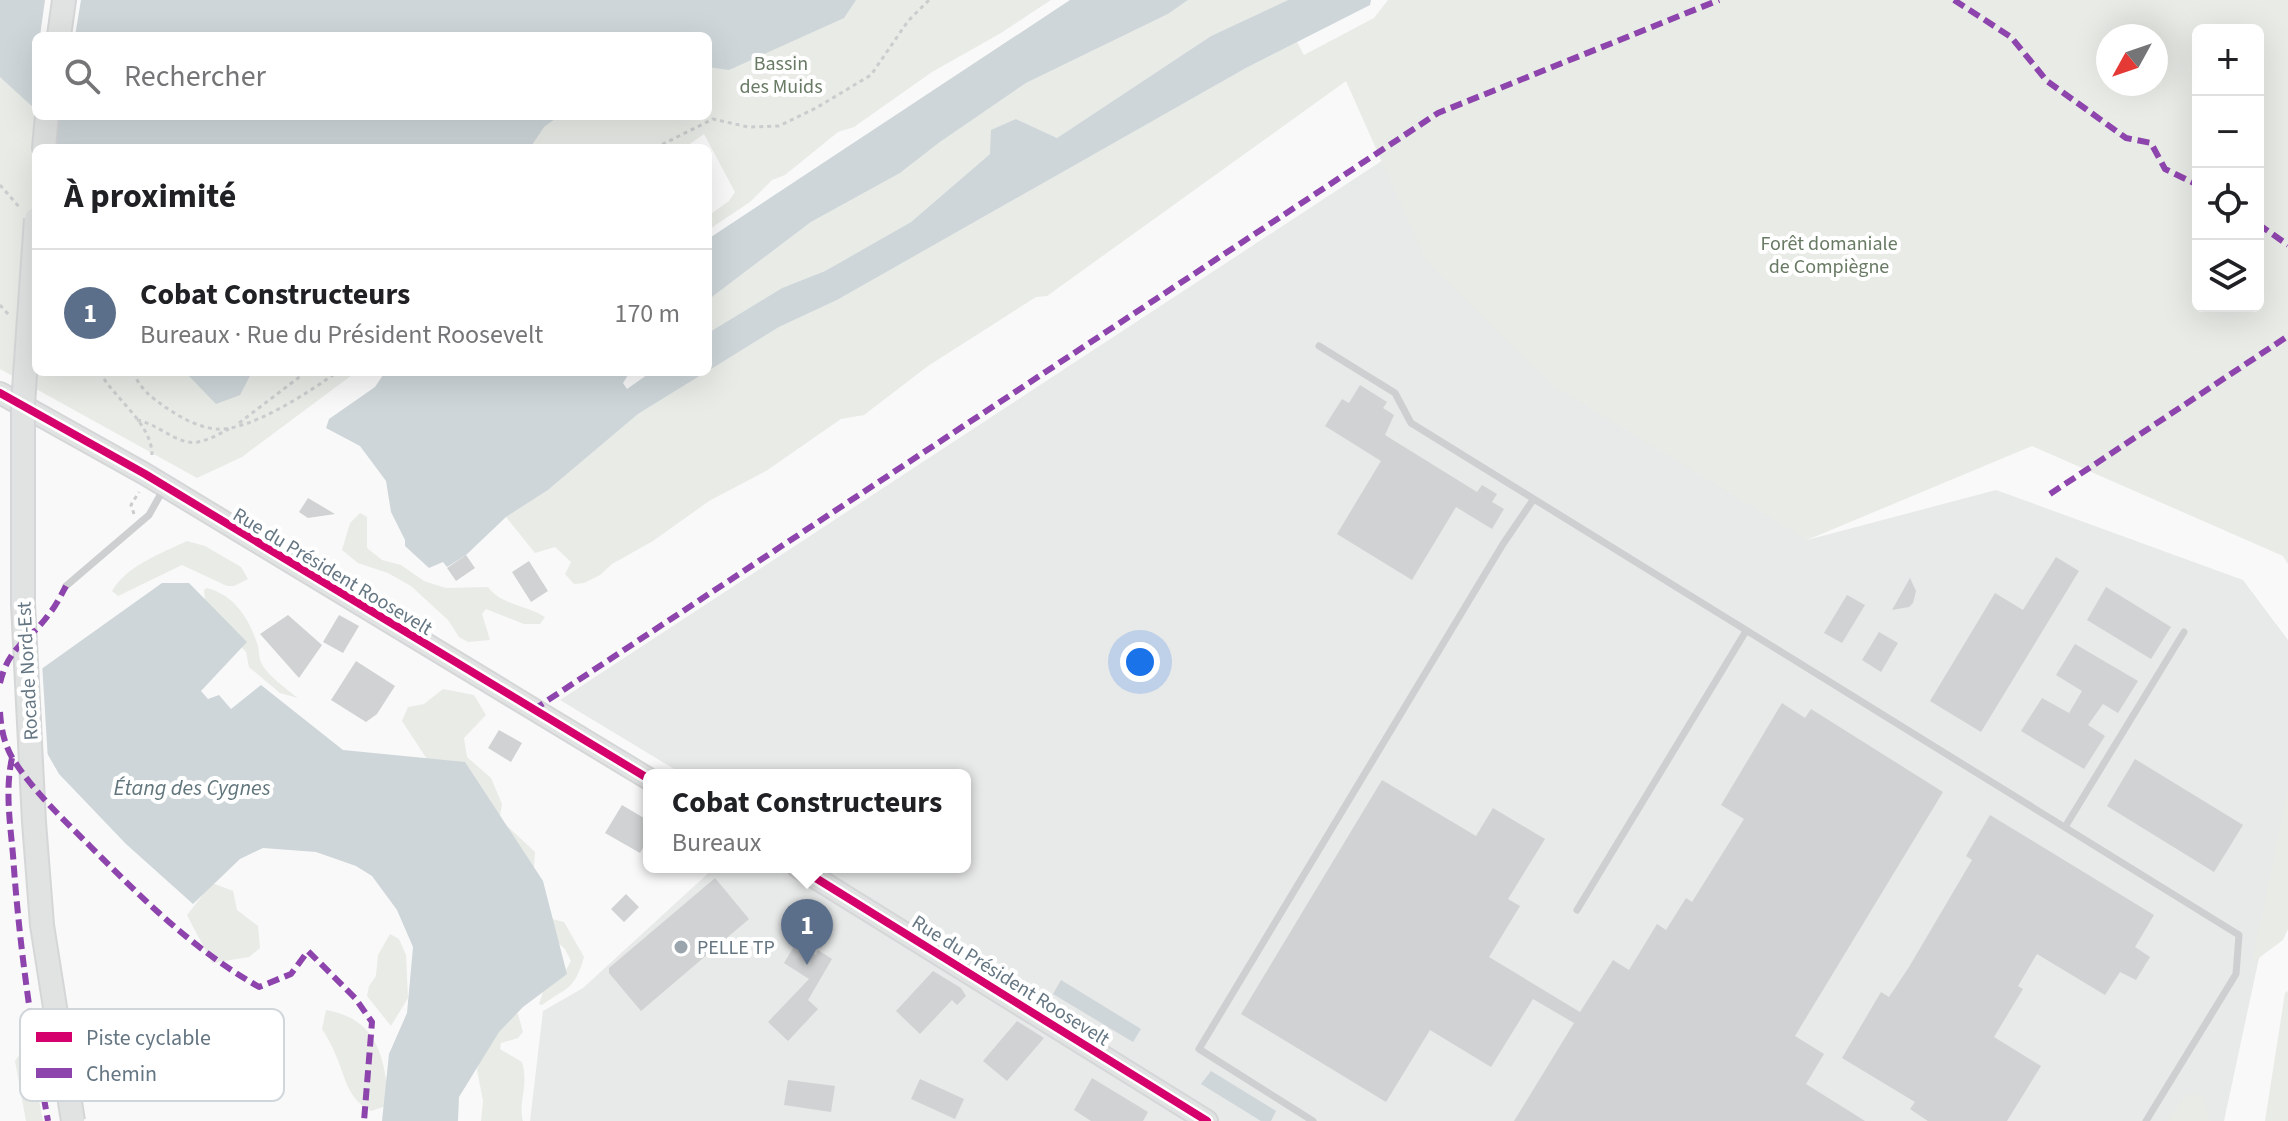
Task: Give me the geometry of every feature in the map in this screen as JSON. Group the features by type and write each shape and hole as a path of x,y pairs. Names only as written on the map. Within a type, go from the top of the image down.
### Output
{"main road":[{"path":"60,32 64,0"},
{"path":"44,144 47,120"},
{"name":"Rocade Nord-Est","path":"31,217 23,404 23,604 42,925 55,1009"},
{"name":"Rocade Nord-Est","path":"70,1101 73,1121"}],"street":[{"name":"Rue du Président Roosevelt","path":"0,393 165,487 643,775"},
{"name":"Rue du Président Roosevelt","path":"808,873 1207,1121"}],"lane":[{"path":"1319,346 1395,393 1411,423 2239,935 2236,974 2146,1121"},
{"path":"66,586 149,515 165,487"},
{"path":"1313,1121 1199,1049 1503,544 1533,500"},
{"path":"1577,910 1746,631"},
{"path":"2065,827 2184,632"}],"path":[{"path":"712,120 748,127 779,126 816,108 871,75 908,21 929,0"},
{"path":"663,144 711,120"},
{"path":"0,185 31,217"},
{"path":"135,376 141,389 172,412 192,423 216,429 232,427 301,376"},
{"path":"137,420 196,443 308,394 332,376"}],"shaded area":[{"path":"1383,160 1807,540 1996,490 2243,580 2288,640 2288,823 2224,1121 530,1121 543,1011 583,988 708,873 971,873 971,769 674,769 560,700"}],"green space":[{"name":"Bassin des Muids","path":"0,0 1051,0 932,72 854,127 838,132 785,175 772,180 750,202 712,227 712,213 729,201 735,192 704,134 690,144 32,144 32,376 351,376 242,457 197,478 0,369"},
{"path":"1188,0 1288,0 1211,36 1057,138 1016,119 990,154 911,222 825,271 782,288 712,331 712,297 811,222 900,173 1026,83 1168,14"},
{"name":"Forêt domaniale de Compiègne","path":"1388,0 2288,0 2288,564 2283,556 2032,446 1807,540 1552,385 1426,261 1346,81 1047,296 1036,297 928,366 864,415 841,419 766,471 709,501 600,575 574,584 565,574 571,562 555,547 535,553 506,517 548,490 638,414 700,376 712,376 712,368 779,327 837,300 1297,42 1304,55 1374,18"},
{"path":"360,513 367,517 367,548 382,560 401,565 424,581 446,588 488,587 500,598 545,617 540,624 524,624 486,609 482,614 490,640 468,642 459,637 448,620 411,586 388,573 358,563 342,550 350,523"},
{"path":"187,541 205,546 241,567 248,579 227,586 182,565 118,596 112,591 135,567"},
{"path":"207,588 226,597 240,610 254,636 264,668 298,698 280,693 249,667 246,652 206,610 204,590"},
{"path":"443,689 474,695 486,715 464,738 467,757 491,778 502,804 500,816 506,825 535,852 534,868 540,888 438,776 402,721 408,707 424,704"},
{"path":"2288,787 2288,929 2283,940 2252,963"},
{"path":"212,883 233,891 237,910 258,926 260,948 249,957 212,963 187,915"},
{"path":"552,919 564,922 584,957 573,982 542,1005 539,1004 546,982 566,970 571,961 565,949 547,933"},
{"path":"390,934 399,939 406,955 408,998 391,1026 367,996 376,976 378,955"},
{"path":"2288,991 2288,1121 2265,1121 2285,993"},
{"path":"326,1010 358,1022 376,1044 385,1072 389,1105 371,1111 353,1095 322,1029"},
{"path":"506,1012 518,1014 523,1032 518,1038 501,1043 500,1049 522,1062 523,1121 481,1121 483,1101 477,1070 486,1039"},
{"path":"20,1053 20,1088 15,1061"},
{"path":"2185,1096 2202,1096 2210,1121 2167,1121"},
{"path":"22,1101 39,1101 43,1121 26,1121"}],"water":[{"name":"Bassin des Muids","path":"0,0 856,0 844,18 729,70 712,68 712,32 32,32 32,106 0,77"},
{"path":"1070,0 1188,0 1168,14 1026,83 900,173 811,222 712,297 712,236"},
{"path":"1288,0 1371,0 1370,5 1246,68 837,300 779,327 712,369 712,331 782,288 825,271 911,222 990,154 991,130 1016,119 1057,138 1211,36"},
{"path":"44,120 554,120 544,127 533,144 56,144"},
{"path":"189,376 250,376 240,395 216,404"},
{"path":"382,376 627,376 623,383 627,389 645,376 700,376 638,414 548,490 506,517 466,555 447,567 443,562 429,568 405,546 391,512 386,481 360,446 326,428 329,419 375,387"},
{"name":"Étang des Cygnes","path":"162,583 189,583 247,642 201,691 208,699 219,695 231,709 261,685 343,750 465,762 543,881 567,974 523,1007 499,1032 459,1097 458,1121 382,1121 389,1054 407,1013 413,947 397,910 372,876 356,866 316,852 263,848 240,859 193,904 126,844 59,774 40,741 40,670"},
{"path":"1061,980 1141,1029 1133,1042 1053,994"},
{"path":"1211,1071 1276,1111 1271,1121 1261,1121 1201,1084"}],"pier":[{"path":"45,0 81,0 76,32 41,32"},
{"path":"42,663 48,763 36,741 37,667"}],"building":[{"path":"1360,385 1387,402 1383,408 1394,415 1385,435 1477,492 1482,485 1497,494 1492,502 1504,509 1492,529 1456,507 1412,580 1337,534 1381,461 1325,426 1342,399 1349,403"},
{"path":"308,498 335,514 308,518 299,512"},
{"path":"466,555 475,568 456,581 447,568"},
{"path":"2056,557 2079,571 1981,732 1930,701 1995,593 2023,610"},
{"path":"529,561 548,591 531,602 512,572"},
{"path":"1910,578 1916,591 1913,603 1909,607 1892,610"},
{"path":"2106,587 2171,627 2151,659 2087,620"},
{"path":"1847,595 1865,605 1842,643 1824,633"},
{"path":"288,615 322,645 299,678 260,634"},
{"path":"339,615 359,626 343,653 323,642"},
{"path":"1879,632 1898,643 1881,672 1862,660"},
{"path":"2075,644 2138,681 2118,713 2103,704 2088,725 2105,736 2084,769 2021,731 2042,698 2069,713 2082,691 2056,675"},
{"path":"356,661 395,686 377,714 366,722 331,700"},
{"path":"1782,703 1805,718 1811,709 1943,792 1795,1036 1824,1054 1806,1084 1865,1121 1514,1121 1574,1023 1533,999 1491,1067 1430,1030 1386,1102 1241,1014 1382,780 1476,836 1493,808 1545,839 1508,899 1520,906 1489,957 1580,1012 1613,960 1629,970 1657,924 1666,930 1686,898 1692,902 1744,819 1721,805"},
{"path":"499,730 522,743 511,762 488,748"},
{"path":"2135,759 2243,825 2214,872 2107,806"},
{"path":"622,805 643,817 643,848 640,853 605,833"},
{"path":"1990,815 2154,915 2135,947 2150,957 2136,980 2120,972 2105,995 2037,954 2018,986 2023,989 1994,1037 2041,1066 2007,1121 1928,1121 1910,1109 1915,1102 1842,1058 1881,992 1889,997 1909,967 1972,860 1966,856"},
{"path":"715,878 749,919 641,1011 609,973 609,968"},
{"path":"626,894 639,907 624,922 611,909"},
{"path":"796,943 816,955 818,950 832,959 808,1000 818,1009 788,1041 768,1022 809,979 784,963"},
{"path":"933,971 961,988 966,996 957,1005 952,1000 920,1034 896,1011"},
{"path":"1017,1021 1044,1038 1007,1081 983,1061"},
{"path":"1092,1078 1148,1112 1143,1121 1091,1121 1074,1110"},
{"path":"920,1079 964,1099 955,1119 911,1099"},
{"path":"788,1080 835,1086 831,1112 784,1105"}],"marked path":[{"path":"533,710 1438,113 1719,0"},
{"path":"1954,0 2011,37 2047,81 2126,138 2151,143 2165,169 2192,182"},
{"path":"2264,228 2288,245"},
{"path":"2050,494 2288,336"},
{"path":"0,683 14,652 52,611 66,586"},
{"path":"0,712 7,748 30,782 130,885 190,939 259,987 291,974 308,951 355,998 372,1022 364,1121"},
{"path":"12,758 9,806 29,1009"},
{"path":"45,1101 48,1121"}],"cycle path":[{"path":"0,393 145,474 643,775"},
{"path":"808,873 1207,1121"}],"place":[{"name":"PELLE TP","path":"681,947"},
{"name":"Cobat Constructeurs","path":"807,965"}]}
